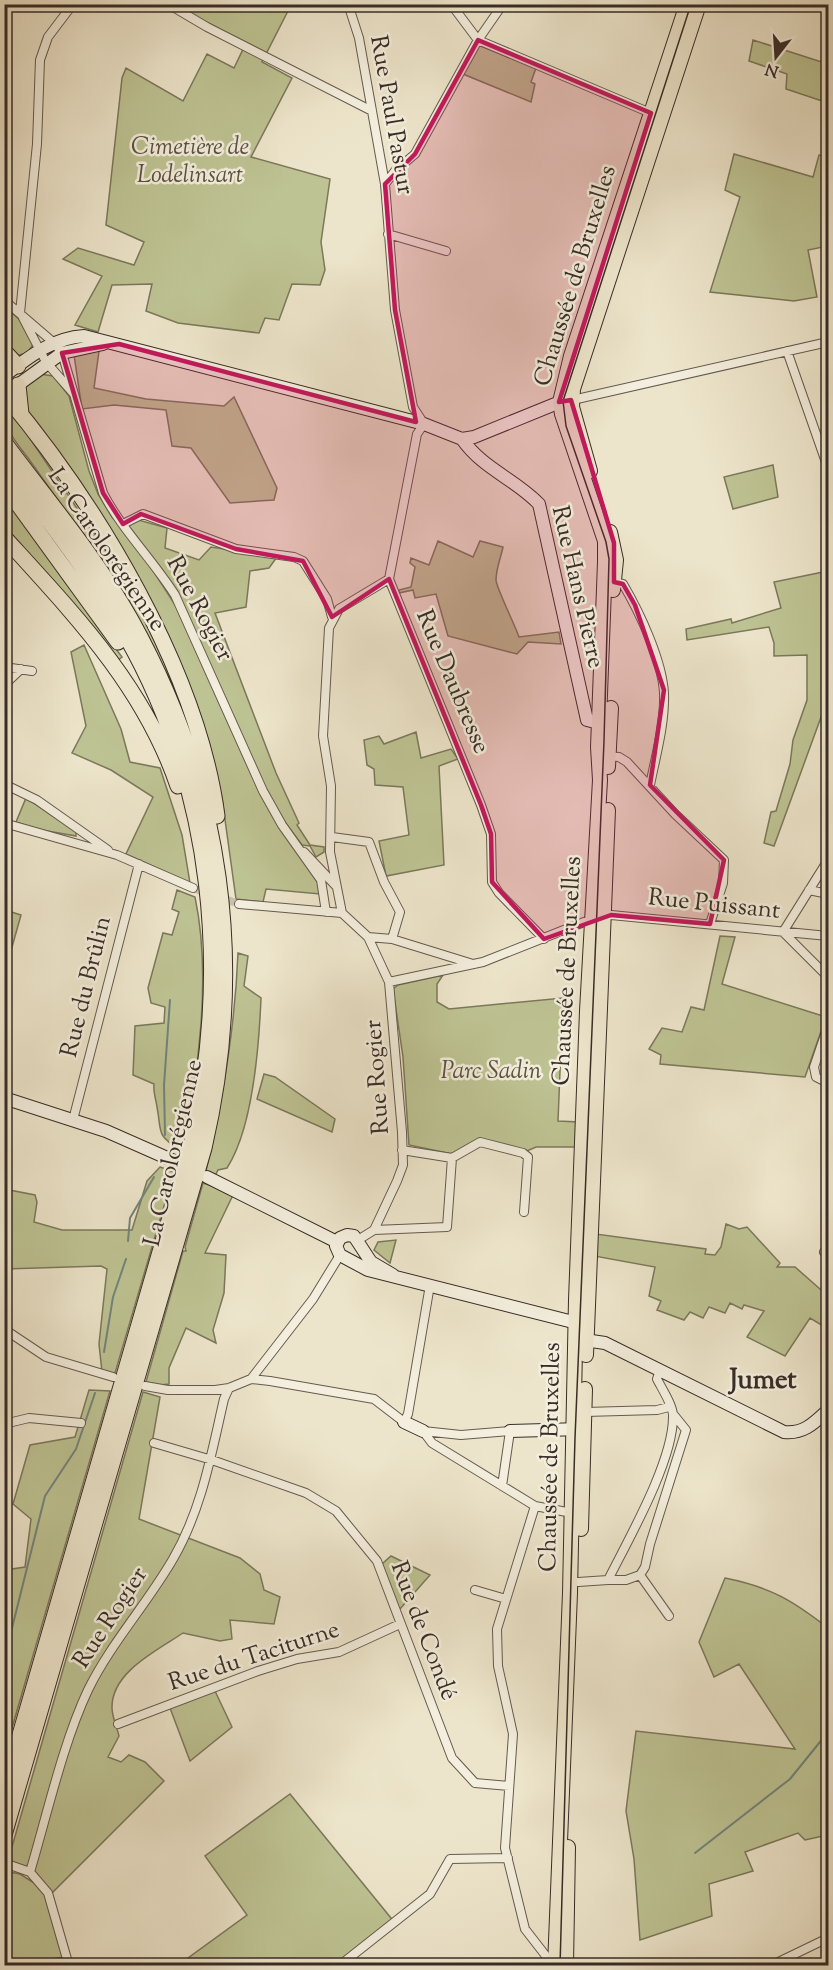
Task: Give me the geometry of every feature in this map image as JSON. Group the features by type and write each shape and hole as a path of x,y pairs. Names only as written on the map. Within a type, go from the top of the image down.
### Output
{"highway":[{"path":"4,351 18,366"},
{"path":"18,385 21,414"},
{"path":"5,395 21,414 107,538 160,633 180,682 210,776 223,859 221,888"},
{"name":"La Carolorégienne","path":"4,442 95,565 130,619 162,682 182,731 206,806 221,888 225,987 223,1035 212,1115 188,1205 4,1834"},
{"name":"La Carolorégienne","path":"4,461 85,570 125,633 172,738 191,793 206,874 213,975 211,1034 201,1103 176,1201 4,1790"},
{"name":"La Carolorégienne","path":"4,485 135,665 145,674"},
{"path":"4,537 99,644 129,685 155,729 172,771 206,874"}],"main road":[{"name":"Chaussée de Bruxelles","path":"604,756 609,582 616,560 614,543 566,401 593,322 687,4"},
{"name":"Chaussée de Bruxelles","path":"656,115 699,4"},
{"name":"Chaussée de Bruxelles","path":"561,1963 574,1626 578,1582 584,1257 609,582"},
{"name":"Chaussée de Bruxelles","path":"561,1963 573,1513 580,1429 585,1412 582,1339"}],"street":[{"path":"20,313 37,144 39,60 48,37 74,4"},
{"path":"168,4 207,27 372,111"},
{"name":"Rue Paul Pastur","path":"348,4 359,38 385,184 395,310 412,403 424,424"},
{"path":"451,4 477,40 656,115"},
{"path":"385,184 395,171 414,154 477,40 503,4"},
{"path":"388,234 446,251"},
{"path":"4,300 53,342 62,353"},
{"name":"Rue Rogier","path":"20,313 46,362 75,394"},
{"path":"4,376 53,342 68,337 84,336 424,424 462,439 474,437 566,401 828,342"},
{"path":"5,395 46,362 62,353 95,344 119,344"},
{"path":"787,351 828,468"},
{"name":"Rue Rogier","path":"62,353 96,476 111,509 175,595 263,791 294,843 321,880 326,912"},
{"path":"18,366 18,385"},
{"path":"239,904 342,914 330,852 331,786 323,736 329,628 332,617 339,609 389,579 417,434 424,424"},
{"name":"Rue Hans Pierre","path":"462,439 490,469 525,489 538,504 587,720 605,724"},
{"path":"123,524 143,514 236,549 294,556 303,561 327,599 332,617"},
{"name":"Rue Daubresse","path":"389,579 485,814 491,834 492,882 499,893 544,939"},
{"path":"609,582 623,584 635,605 653,650 664,690 663,720 650,785"},
{"path":"4,667 32,671"},
{"path":"4,685 21,669"},
{"path":"604,756 627,762 675,814 724,860 723,883 710,924"},
{"path":"4,784 37,800 117,855"},
{"path":"4,823 117,855 193,888"},
{"path":"332,837 369,842 384,882 400,912 392,939"},
{"path":"294,843 319,864 336,886"},
{"path":"315,874 319,864 330,852"},
{"path":"828,860 783,932 828,977"},
{"name":"Rue du Brûlin","path":"73,1120 139,864"},
{"path":"808,890 828,894"},
{"name":"Rue Rogier","path":"342,914 368,937 389,982 403,1165 374,1230"},
{"path":"389,982 473,964 597,918"},
{"name":"Rue Puissant","path":"597,918 710,924 828,936"},
{"path":"368,937 392,939 473,964"},
{"path":"828,1026 814,1067 816,1077 828,1083"},
{"path":"4,1098 128,1139 174,1161"},
{"path":"402,1150 452,1158 480,1142 527,1155 524,1212"},
{"path":"145,1386 168,1390 229,1388 250,1379 344,1257 357,1255 359,1242 374,1230 447,1227 452,1158"},
{"path":"207,1177 337,1242 344,1257 368,1270 582,1324"},
{"path":"337,1242 347,1235 359,1242 371,1262 393,1275"},
{"path":"828,1246 824,1252 828,1256"},
{"path":"404,1422 408,1414 430,1285"},
{"path":"4,1329 46,1357 113,1377"},
{"path":"582,1339 605,1343 784,1432 795,1434 809,1428 828,1410"},
{"path":"578,1582 626,1580 640,1575 645,1566 686,1431 669,1407 657,1379 660,1370"},
{"path":"250,1379 374,1399 404,1422 423,1431 461,1435 580,1429"},
{"name":"Rue Rogier","path":"30,1872 76,1720 89,1689 139,1607 172,1561 189,1525 212,1460 224,1399 229,1388"},
{"path":"585,1412 657,1410 669,1407"},
{"path":"608,1581 639,1519 660,1468 674,1415"},
{"path":"4,1424 29,1419 81,1423"},
{"path":"423,1431 432,1443 536,1506 573,1513"},
{"path":"502,1486 510,1431"},
{"name":"Rue de Condé","path":"153,1443 212,1460 306,1493 336,1511 377,1562 452,1758 475,1783 509,1786"},
{"path":"660,1468 672,1473"},
{"path":"536,1506 497,1629 498,1666 513,1734 505,1848 525,1929 540,1950 561,1963"},
{"path":"639,1519 656,1525"},
{"path":"640,1575 669,1616"},
{"path":"475,1590 506,1599"},
{"name":"Rue du Taciturne","path":"118,1724 258,1671 297,1659 339,1653 400,1624"},
{"path":"339,1965 430,1894 450,1860 508,1858"},
{"path":"7,1864 30,1872 48,1893 69,1965"},
{"path":"770,1965 790,1961 828,1938"}],"highlighted area":[{"path":"478,40 651,113 559,402 571,400 614,543 614,582 623,584 635,605 664,690 650,785 724,860 710,924 611,915 544,939 492,882 491,834 389,579 332,617 303,561 236,549 141,514 123,524 103,493 62,353 119,344 416,422 395,310 385,184 415,154"}],"green space":[{"name":"Cimetière de Lodelinsart","path":"174,5 291,5 262,62 292,78 251,157 330,179 321,242 325,270 320,285 292,284 279,320 265,318 259,333 178,323 146,311 152,284 112,285 98,332 75,325 102,276 63,259 78,248 134,265 144,242 106,225 122,78 126,68 183,101 207,54 234,68 246,43"},
{"path":"753,40 828,64 828,103 786,89 787,74 749,61"},
{"path":"478,45 536,68 531,82 535,84 531,102 463,74"},
{"path":"734,154 813,177 819,155 828,156 828,246 808,250 817,297 794,301 710,292 740,197 725,190"},
{"path":"5,307 26,325 35,342 27,353 11,357 5,366"},
{"path":"100,344 94,388 146,399 224,406 234,397 277,488 274,500 230,503 191,448 172,446 166,410 114,405 82,409 74,355"},
{"path":"40,374 53,376 69,396 89,471 98,494 112,517 132,538 177,608 183,611 123,524 135,519 167,528 165,548 199,560 211,547 277,557 269,568 250,571 246,607 215,613 276,773 299,823 297,825 310,845 324,847 324,852 316,857 310,846 302,845 278,813 310,863 320,894 266,889 263,902 236,899 222,798 199,716 177,657 24,409 24,388"},
{"path":"6,403 137,597 180,697 88,546 14,439 5,418"},
{"path":"773,465 778,497 733,509 724,477"},
{"path":"4,495 122,657 117,661 5,533"},
{"path":"438,541 473,557 480,541 503,547 496,580 519,637 559,632 561,644 528,642 517,654 448,636 436,594 415,598 413,590 399,593 399,590 411,587 415,567 410,563 411,558 429,565"},
{"path":"828,571 828,698 774,846 764,843 771,812 776,811 790,764 793,740 807,700 807,655 774,656 774,643 769,627 687,640 686,629 731,619 732,623 781,608 774,582"},
{"path":"84,645 121,729 130,762 160,768 182,835 190,883 126,854 153,797 111,770 72,753 86,726 71,652"},
{"path":"416,732 421,758 451,749 458,759 439,766 444,865 386,876 379,841 409,835 403,787 375,785 374,769 367,765 364,740 379,736 384,744"},
{"path":"26,798 76,832 76,836 36,829 16,822"},
{"path":"177,890 195,897 200,927 203,991 198,1057 180,1150 161,1132 154,1084 133,1075 135,1026 164,1023 165,1007 151,1003 148,988 163,933 172,935 179,912 172,909"},
{"path":"4,910 21,915 5,972"},
{"path":"720,936 735,937 722,984 826,1017 805,1077 660,1064 661,1055 649,1049 662,1028 682,1032 691,1007 704,1010"},
{"path":"238,953 248,956 244,986 261,998 256,1062 249,1109 236,1151 227,1168 218,1170 213,1180 205,1175 227,1064"},
{"name":"Parc Sadin","path":"443,975 437,984 437,1002 449,1009 563,998 558,1121 579,1122 578,1147 536,1147 527,1151 478,1139 452,1154 409,1145 403,1057 393,989 398,985"},
{"path":"264,1074 275,1077 335,1119 332,1132 257,1099"},
{"path":"160,1167 174,1172 115,1373 102,1372 99,1344 107,1269 101,1266 5,1269 4,1189 35,1195 37,1202 34,1222 62,1230 132,1230 147,1181"},
{"path":"203,1183 234,1193 205,1253 226,1255 224,1293 213,1330 216,1343 186,1328 169,1368 169,1384 146,1382 183,1251 186,1251 185,1247"},
{"path":"726,1224 739,1229 747,1227 780,1263 777,1267 795,1267 828,1296 828,1303 822,1310 828,1315 828,1329 810,1318 785,1356 747,1337 764,1311 744,1305 742,1309 730,1303 725,1313 709,1307 703,1318 690,1312 684,1320 657,1310 661,1301 649,1296 655,1267 594,1256 596,1234 706,1249 705,1254 715,1255 721,1247"},
{"path":"396,1240 390,1263 374,1250 378,1242"},
{"path":"89,1390 110,1391 5,1752 5,1584 12,1569 25,1567 31,1519 13,1504 30,1445 75,1437"},
{"path":"143,1392 160,1397 139,1519 240,1558 260,1574 264,1590 280,1597 274,1624 230,1620 232,1639 220,1641 183,1633 138,1663 119,1683 114,1695 112,1711 119,1736 108,1757 121,1762 129,1755 145,1762 164,1781 49,1896 64,1957 5,1966 4,1873 5,1871 20,1874 39,1886 37,1879 7,1864"},
{"path":"391,1556 430,1575 399,1610 382,1564"},
{"path":"725,1578 768,1590 803,1610 828,1628 828,1835 805,1840 798,1833 745,1852 753,1871 709,1884 712,1916 640,1940 634,1859 626,1811 636,1731 795,1749 739,1664 714,1677 699,1642"},
{"path":"215,1691 232,1727 190,1761 170,1708"},
{"path":"290,1794 395,1923 345,1965 177,1966 247,1915 205,1856"}],"waterway":[{"path":"165,1135 164,1085 170,1000"},
{"path":"128,1241 130,1218 154,1177"},
{"path":"104,1352 113,1297 126,1259"},
{"path":"4,1660 45,1496 76,1449 95,1393"},
{"path":"695,1853 790,1779 828,1732"}],"tunnel":[{"path":"193,888 239,904"}],"tram line":[{"path":"560,1966 575,1438 604,741 609,559 606,542 566,426 563,401 691,4"}],"district":[{"name":"Jumet","path":"763,1381"}]}
